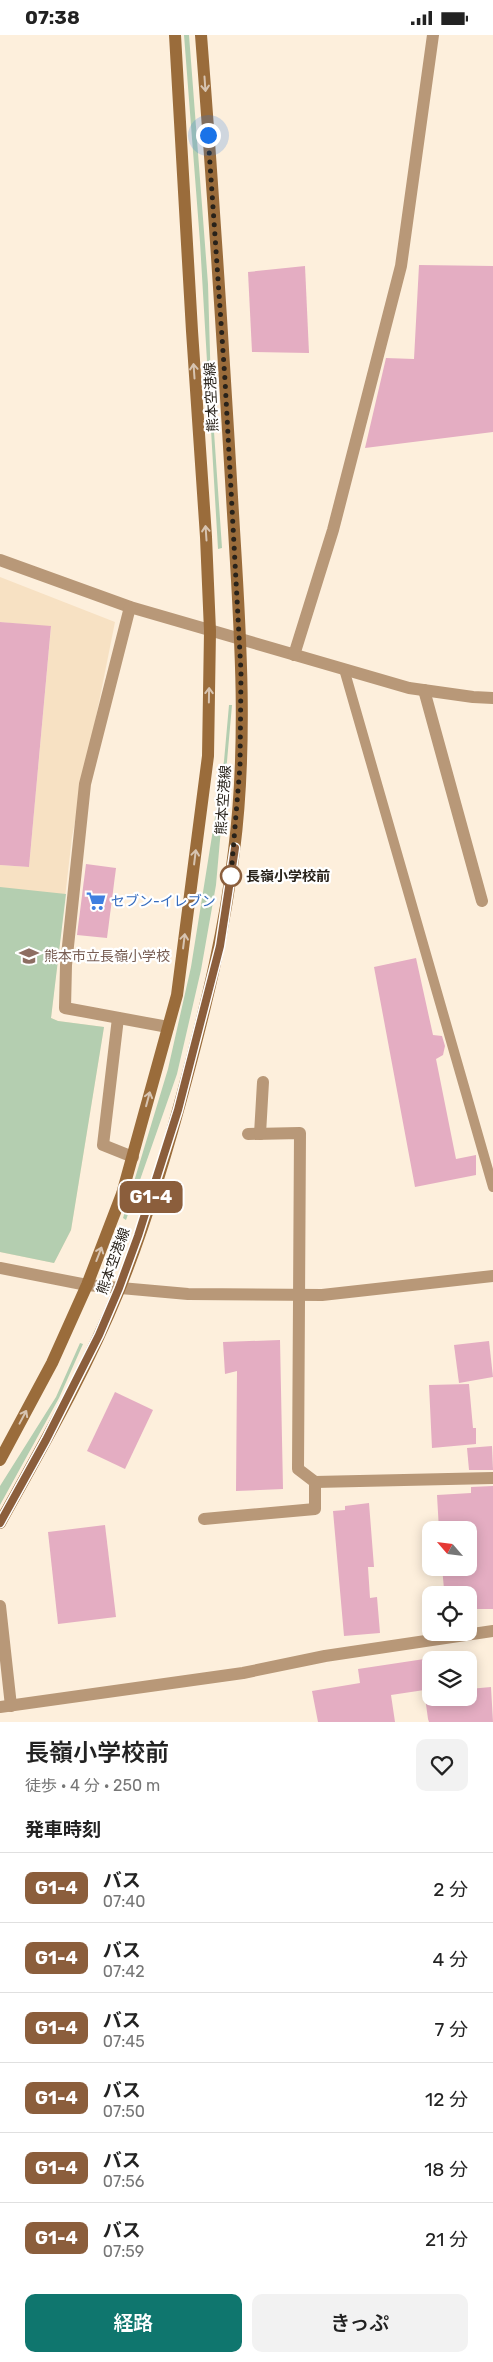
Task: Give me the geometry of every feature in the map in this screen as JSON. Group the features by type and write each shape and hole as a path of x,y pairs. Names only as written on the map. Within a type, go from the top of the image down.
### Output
{"main road":[{"name":"熊本空港線","path":"0,1459 52,1363 87,1285 122,1194 133,1157 177,995 208,756 210,631 206,537 191,321 175,35"},
{"name":"熊本空港線","path":"0,1523 46,1440 99,1335 119,1288 173,1129 220,946 235,848 240,766 240,639 225,380 201,35"}],"street":[{"path":"294,655 333,530 401,266 432,35"},
{"path":"0,560 130,607 409,688 493,698"},
{"path":"130,607 85,784 66,965 65,1008 168,1027"},
{"path":"424,690 482,901"},
{"path":"118,1018 103,1145 133,1157"},
{"path":"263,1082 254,1134 300,1133 298,1469 315,1482 493,1478"},
{"path":"0,1268 87,1285 188,1294 298,1296 493,1276"},
{"path":"204,1519 315,1509 315,1482"},
{"path":"0,1606 5,1706 243,1673 325,1656 493,1631"}],"lane":[{"path":"344,669 493,1187"}],"shaded area":[{"name":"熊本市立長嶺小学校","path":"0,577 115,622 72,837 51,1018 58,1021 104,1027 71,1230 54,1263 0,1252 0,865 29,867 51,627 0,622"}],"green space":[{"path":"184,35 189,35 208,284 211,388 222,548 218,549 200,242"},
{"path":"229,705 232,705 216,885 201,970 177,1074 126,1220 123,1218 168,1069 191,967 224,761"},
{"name":"熊本市立長嶺小学校","path":"0,887 66,894 51,1018 58,1021 104,1027 71,1230 54,1263 0,1252"},
{"path":"80,1343 83,1344 59,1398 0,1505 0,1486 56,1397"}],"building":[{"path":"419,265 493,266 493,432 365,448 386,358 414,359"},
{"path":"305,266 309,353 252,352 248,272"},
{"path":"0,622 51,626 29,867 0,865"},
{"name":"セブン-イレブン","path":"86,864 116,868 107,938 77,935"},
{"path":"416,958 433,1035 442,1036 445,1046 443,1055 436,1059 456,1159 476,1155 476,1175 415,1187 374,967"},
{"path":"280,1340 283,1489 236,1491 237,1371 225,1374 223,1342"},
{"path":"489,1341 493,1377 459,1383 454,1345"},
{"path":"469,1384 473,1428 476,1428 476,1444 432,1448 429,1385"},
{"path":"115,1392 153,1410 125,1469 87,1451"},
{"path":"492,1446 493,1470 469,1470 467,1448"},
{"path":"493,1486 493,1609 477,1609 477,1586 444,1586 443,1576 478,1576 478,1521 438,1521 437,1495 471,1493 471,1487"},
{"path":"369,1503 374,1567 368,1567 370,1598 377,1597 380,1633 344,1636 333,1511 345,1510 345,1506"},
{"path":"105,1525 116,1617 58,1624 48,1532"},
{"path":"422,1659 422,1690 391,1695 395,1722 318,1722 312,1691 360,1683 358,1669"},
{"path":"491,1687 493,1722 429,1722 426,1706 477,1706 477,1688"}],"bus line":[{"name":"G1-4","path":"0,1523 46,1440 99,1335 138,1236 159,1174 197,1038 220,946 235,848"}],"place":[{"name":"長嶺小学校前","path":"231,876"},
{"name":"セブン-イレブン","path":"96,901"},
{"name":"熊本市立長嶺小学校","path":"29,956"}],"route":[{"path":"208,135 240,639 240,766 235,848 231,876"}]}
